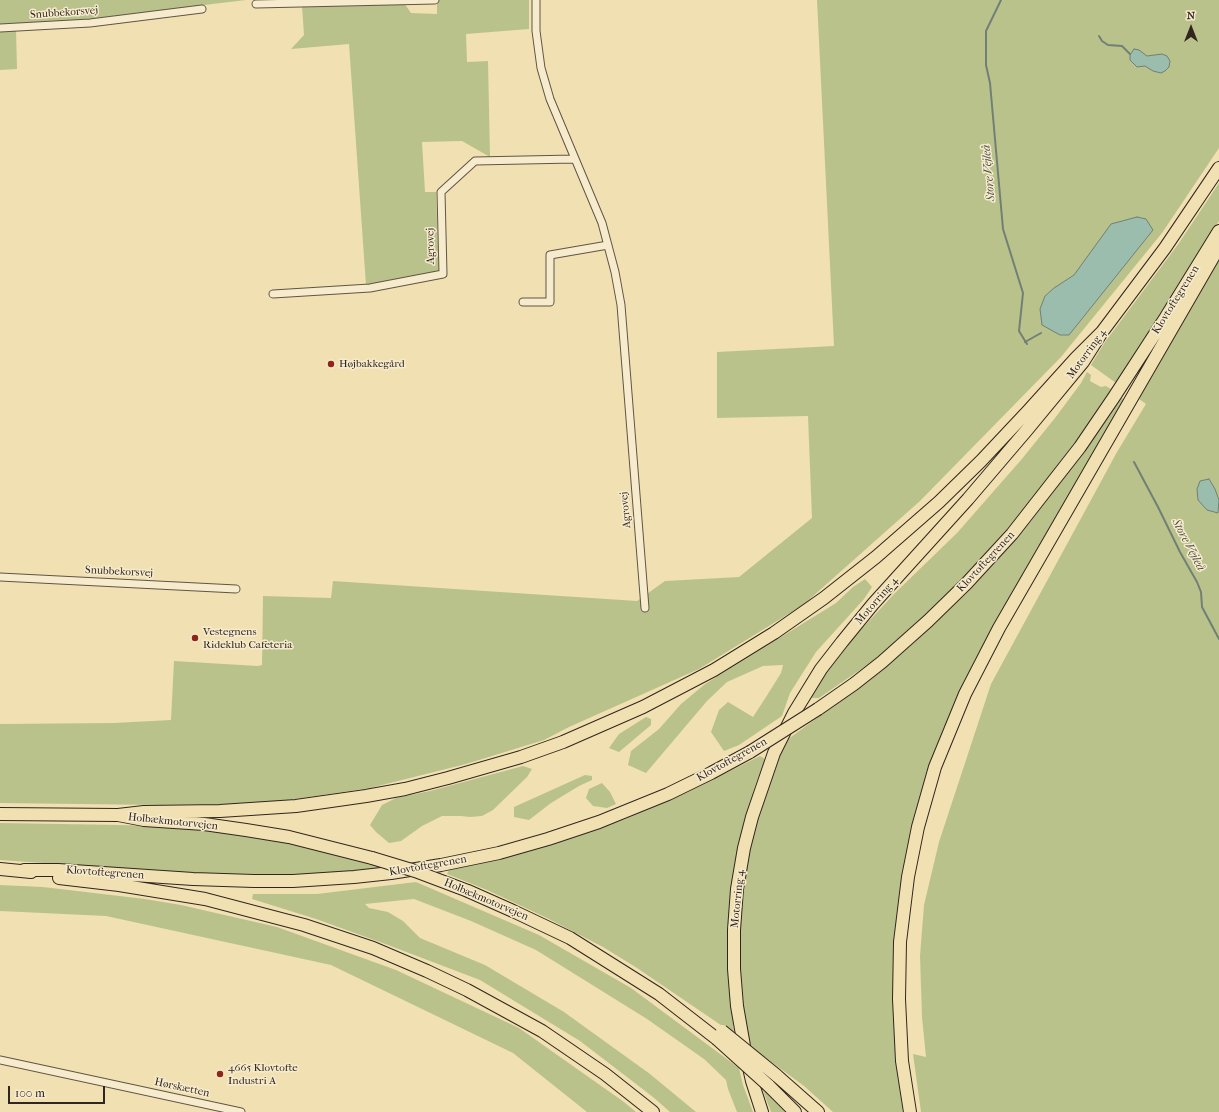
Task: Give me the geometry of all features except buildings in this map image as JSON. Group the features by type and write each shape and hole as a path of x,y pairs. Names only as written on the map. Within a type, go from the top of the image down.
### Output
{"highway":[{"name":"Motorring 4","path":"762,1112 752,1081 737,1006 734,969 734,930 737,889 744,848 752,816 774,753 794,713 821,669 873,604 968,499 1083,362 1102,332 1165,248 1219,168"},
{"name":"Klovtoftegrenen","path":"24,870 66,870 254,882 354,877 391,873 441,865 506,851 548,839 599,822 668,794 711,773 750,752 818,709 876,666 928,621 966,584 1012,534 1080,447 1114,398 1219,231"},
{"path":"910,1112 902,1054 899,999 900,942 908,877 918,827 936,767 965,694 999,628 1219,247"},
{"path":"118,815 144,812 220,811 296,806 397,790 448,778 563,742 643,707 714,670 774,633 824,598 876,557 938,502 981,461 1102,332"},
{"name":"Holbækmotorvejen","path":"0,814 118,815 144,820 204,824 246,830 325,845 372,858 468,891 570,938 606,961 639,975 719,1035"},
{"path":"0,869 24,870 58,878 146,889 212,901 304,925 373,948 480,996 542,1031 605,1074 653,1112"},
{"path":"719,1035 776,1075 818,1112"},
{"path":"719,1035 795,1112"}],"street":[{"path":"256,4 435,0"},
{"name":"Agrovej","path":"536,0 536,31 541,68 550,99 602,223 615,272 621,305 645,608"},
{"name":"Snubbekorsvej","path":"0,28 90,23 202,9"},
{"name":"Agrovej","path":"273,294 370,288 443,274 441,192 475,161 574,159"},
{"path":"523,302 550,302 550,255 608,245"},
{"name":"Snubbekorsvej","path":"0,577 236,589"},
{"name":"Hørskætten","path":"0,1060 220,1110 241,1112"}],"green space":[{"path":"0,0 246,0 88,19 0,25"},
{"path":"437,0 529,0 529,29 466,34 467,62 488,61 490,157 462,141 422,142 425,192 436,192 439,273 366,285 349,44 291,49 304,35 302,6 387,5 404,3 411,13 437,14"},
{"path":"817,0 1219,0 1219,148 1162,233 1061,357 920,501 803,605 699,669 569,727 544,740 466,764 370,788 261,804 158,805 0,803 0,724 114,723 171,720 174,661 262,665 263,596 331,598 333,581 637,601 665,581 739,577 812,518 808,416 717,418 717,352 834,346"},
{"path":"16,30 17,69 0,70 0,31"},
{"path":"1219,183 1219,221 1152,329 1116,383 1091,365 1092,363 1105,342 1179,243"},
{"path":"1219,260 1219,1112 921,1112 913,1054 926,1057 922,1017 920,956 924,905 939,842 991,684 1117,452 1146,404 1139,399"},
{"path":"1087,372 1091,375 1090,381 1101,387 1106,386 1111,389 1076,441 1024,510 933,611 886,652 819,698 809,698 832,661 895,593 957,533 1021,460 1055,418 1081,383"},
{"path":"1122,398 1125,401 1029,568 926,785 895,1012 896,1061 903,1112 833,1112 804,1086 747,1044 739,990 739,912 749,844 784,742 865,683 907,649 967,593 1016,539 1044,504"},
{"path":"865,579 872,587 864,599 816,652 790,693 782,716 739,745 724,751 711,732 719,710 728,702 753,717 781,673 783,665 763,666 727,682 707,701 646,773 628,765 631,751 659,729 681,704 705,684 836,603 853,587"},
{"path":"646,717 651,719 651,725 619,752 609,748 619,734"},
{"path":"760,756 765,759 755,786 743,828 733,874 731,894 728,931 728,965 734,1034 637,968 603,947 547,918 487,890 447,874 449,870 546,846 623,820 686,793"},
{"path":"523,766 532,769 527,777 493,810 482,816 442,816 422,826 401,841 389,843 370,825 382,805 396,798 430,791"},
{"path":"585,775 592,776 592,780 551,803 529,820 514,817 514,807"},
{"path":"602,783 610,792 616,804 607,808 593,806 586,798 589,789"},
{"path":"0,823 157,826 215,832 280,841 379,866 379,868 315,874 261,876 190,873 0,860"},
{"path":"416,882 539,935 631,988 739,1068 743,1085 753,1112 737,1112 726,1080 704,1059 647,1019 536,950 471,921 414,899 365,904 369,908 388,912 403,921 420,938 485,965 564,1012 650,1074 696,1112 670,1112 653,1097 580,1041 480,980 316,919 252,899 253,894 317,894"},
{"path":"0,885 43,887 145,899 181,905 277,927 396,970 519,1028 636,1112 587,1112 513,1053 331,965 106,916 0,911"},
{"path":"762,1088 785,1112 771,1112"}],"shaded area":[{"path":"1134,49 1139,50 1147,56 1162,54 1167,56 1170,61 1169,67 1161,73 1153,71 1145,66 1137,67 1130,60 1130,55"},
{"path":"1137,217 1146,219 1153,230 1069,335 1060,335 1042,325 1040,309 1045,296 1054,288 1074,275 1111,224"},
{"path":"1209,479 1219,500 1218,513 1207,510 1198,500 1197,489 1200,481"}],"waterway":[{"name":"Store Vejleå","path":"1001,0 986,31 986,65 990,83 1003,229 1023,293 1019,331 1027,344"},
{"path":"1099,36 1102,41 1108,45 1122,46 1130,54"},
{"path":"1025,342 1041,333"},
{"name":"Store Vejleå","path":"1134,462 1197,582 1201,592 1202,607 1219,639"}],"place":[{"name":"Højbakkegård","path":"331,364"},
{"name":"Vestegnens Rideklub Cafeteria","path":"195,638"},
{"name":"4665 Klovtofte Industri A","path":"220,1074"}]}
